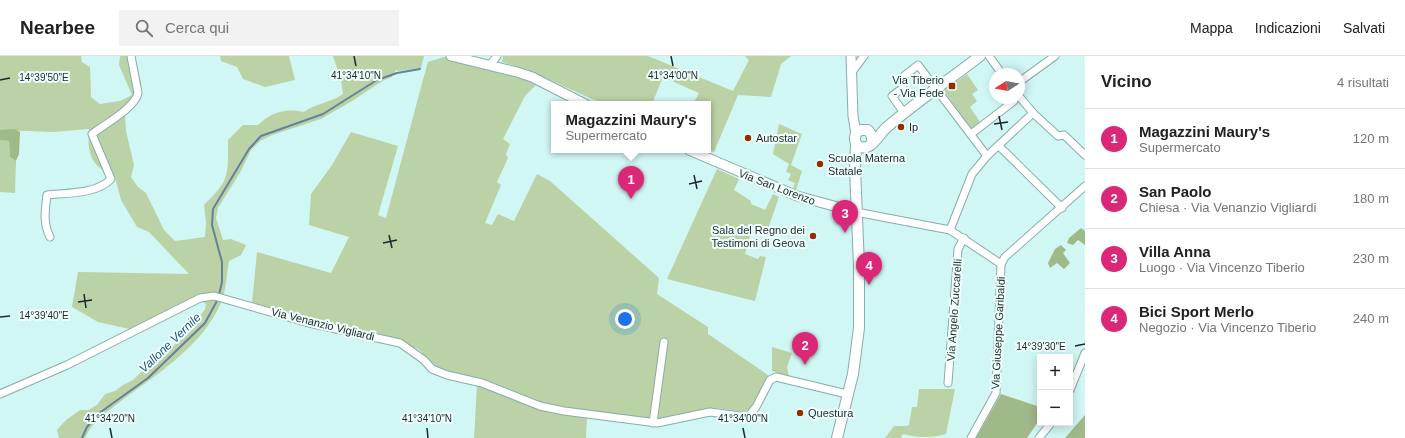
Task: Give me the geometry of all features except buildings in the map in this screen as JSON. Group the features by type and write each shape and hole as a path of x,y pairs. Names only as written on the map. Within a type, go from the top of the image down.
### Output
{"main road":[{"path":"837,438 853,374 859,328 859,266 856,212 857,181 864,138 884,129 904,112 936,90 980,56"}],"street":[{"path":"50,237 46,230 45,213 47,196 94,189 106,185 111,179 92,134 129,107 137,98 138,93 131,56"},
{"path":"451,56 490,65 532,78 579,101"},
{"path":"490,65 497,56"},
{"path":"851,56 853,110 864,138"},
{"path":"852,72 864,56"},
{"path":"989,56 998,68"},
{"path":"1025,78 1056,56"},
{"path":"904,112 892,96 903,88 904,76 918,65 987,156"},
{"path":"1025,103 1033,113 1058,136 1064,136 1085,155"},
{"path":"971,134 1010,104"},
{"path":"950,230 972,174 987,156 1033,113"},
{"path":"999,146 1062,208"},
{"name":"Via San Lorenzo","path":"696,153 797,196 856,212 950,230 1001,264"},
{"name":"Via Giuseppe Garibaldi","path":"971,438 996,393 1001,264 1005,257 1085,186"},
{"name":"Via Angelo Zuccarelli","path":"948,383 958,249 964,238"},
{"name":"Via Venanzio Vigliardi","path":"0,394 74,362 200,298 214,296 226,298 309,323 400,343 424,360 432,369 447,375 482,383 540,406 564,411 653,423 710,412 748,417 756,407 770,380 776,377 847,394"},
{"path":"653,423 664,342"},
{"path":"1073,382 1085,352"},
{"path":"1039,438 1049,426"}],"green space":[{"path":"0,56 81,56 82,62 90,67 91,97 100,104 120,101 132,95 119,65 120,56 135,56 142,88 138,100 125,116 126,131 134,165 131,177 138,187 146,193 164,230 175,241 205,237 206,223 204,205 223,183 226,176 228,161 228,140 243,125 258,125 268,117 279,112 304,112 343,94 341,80 333,56 424,56 421,68 396,70 392,77 384,80 321,119 272,135 260,141 251,150 241,171 218,208 216,218 223,240 231,239 246,245 241,255 229,261 224,294 212,319 191,345 165,368 102,416 88,432 85,438 59,438 57,430 66,420 80,410 88,410 97,405 105,394 115,391 133,380 144,369 185,337 205,309 206,304 200,300 206,293 197,296 134,330 98,322 72,307 78,272 189,274 149,232 137,227 121,200 115,177 101,169 92,159 89,146 89,129 54,132 0,130"},
{"path":"220,56 289,56 295,80 265,87 243,79 237,67 221,61"},
{"path":"503,56 648,56 733,91 749,60 745,56 791,56 781,64 771,97 738,95 714,152 711,151 711,101 695,101 699,93 663,77 653,101 596,101 528,70 502,62"},
{"path":"444,57 491,67 537,84 525,96 503,139 510,144 506,154 508,158 497,182 501,185 485,223 492,225 498,214 514,221 537,174 550,181 659,278 657,294 708,327 708,334 768,375 751,408 745,412 716,408 648,420 587,412 532,400 488,383 448,373 437,367 418,349 377,333 324,324 252,303 257,252 331,273 349,237 309,225 311,194 332,165 351,132 398,146 378,215 386,218 427,64 428,62"},
{"path":"967,74 978,90 972,94 977,101 970,107 980,122 971,129 944,91"},
{"path":"779,124 802,134 791,165 802,171 796,190 793,188 795,183 788,180 791,174 786,172 789,164 773,154"},
{"path":"15,129 20,132 19,154 16,161 10,157 9,141 0,140 0,130"},
{"path":"0,140 9,141 10,157 16,161 15,193 0,192"},
{"path":"717,169 739,179 734,190 751,201 751,204 765,210 773,194 779,197 768,229 753,225 745,254 758,259 760,256 766,257 755,301 667,279"},
{"path":"1081,228 1085,231 1085,245 1078,240 1073,245 1067,243 1069,238"},
{"path":"1061,245 1066,250 1063,253 1070,263 1064,269 1057,263 1050,268 1048,263 1055,249"},
{"path":"772,347 792,353 787,367 789,377 772,371"},
{"path":"477,385 561,413 587,418 586,438 474,438"},
{"path":"919,389 955,389 946,434 925,437 904,434 901,436 902,438 885,438 894,426 909,425 912,407 917,407"},
{"path":"1001,394 1037,406 1037,423 1027,438 976,438"},
{"path":"1085,415 1085,438 1065,438"}],"waterway":[{"name":"Vallone Vernile","path":"219,295 222,282 222,262 212,225 213,209 249,149 261,136 323,114 377,80 397,73 420,69"},
{"name":"Vallone Vernile","path":"82,438 87,427 98,414 148,378 205,323 218,299"}],"place":[{"name":"Via Tiberio - Via Fede","path":"952,86"},
{"name":"Ip","path":"901,127"},
{"name":"Autostar","path":"748,138"},
{"name":"Scuola Materna Statale","path":"820,164"},
{"name":"Magazzini Maury's","path":"631,199"},
{"name":"Villa Anna","path":"845,233"},
{"name":"Sala del Regno dei Testimoni di Geova","path":"813,236"},
{"name":"Bici Sport Merlo","path":"869,285"},
{"name":"San Paolo","path":"805,365"},
{"name":"Questura","path":"800,413"}]}
